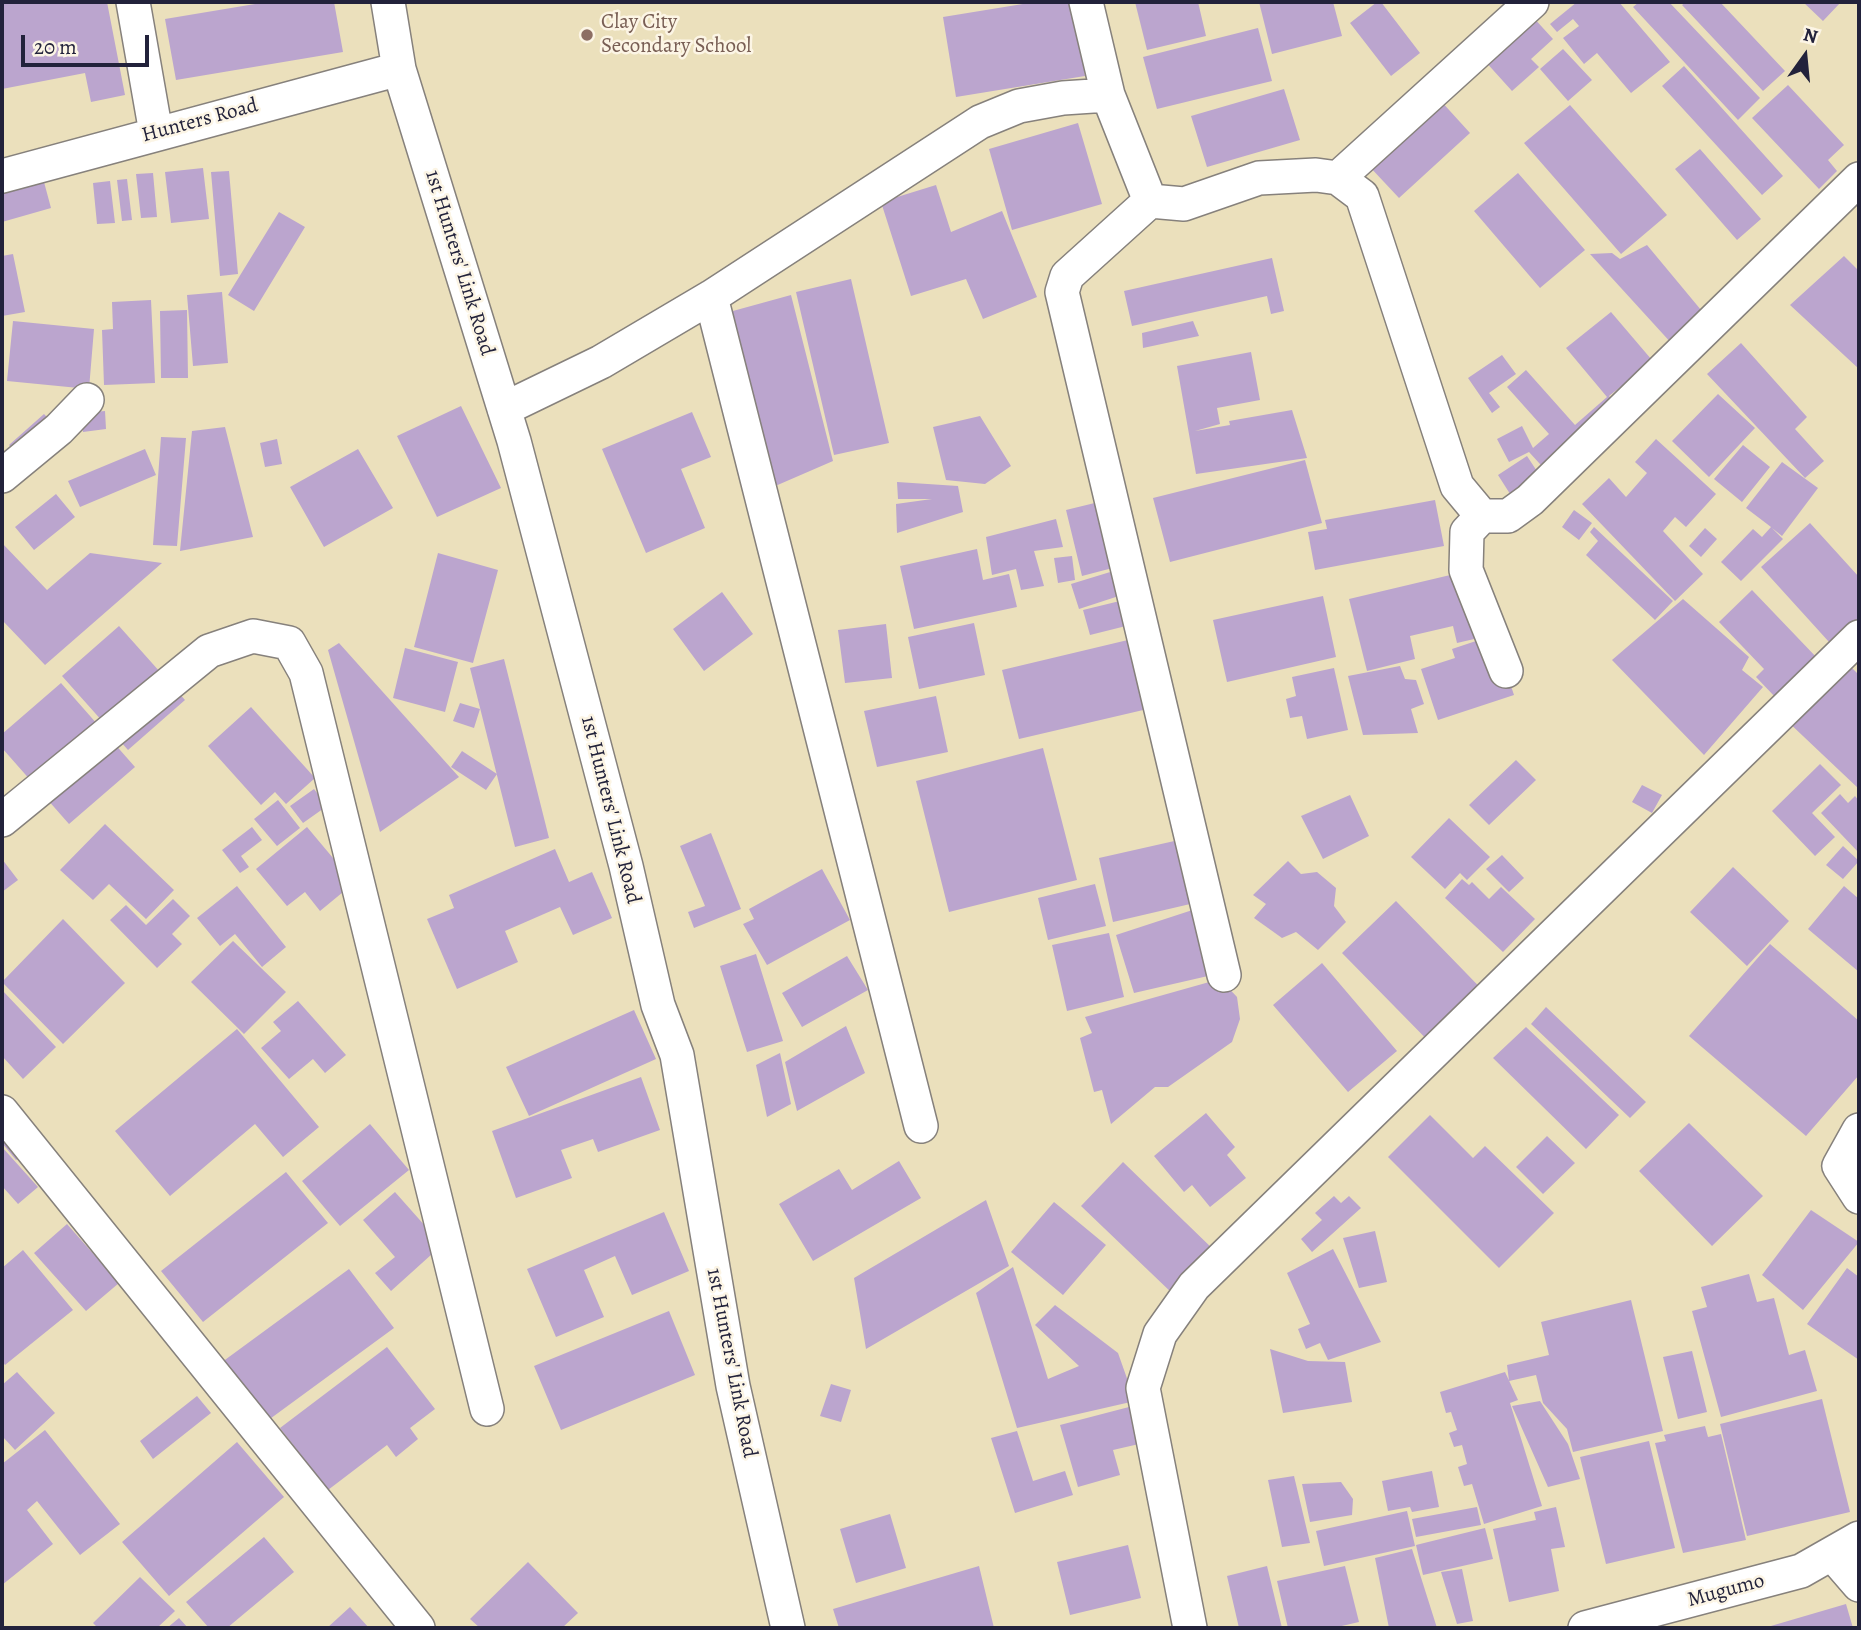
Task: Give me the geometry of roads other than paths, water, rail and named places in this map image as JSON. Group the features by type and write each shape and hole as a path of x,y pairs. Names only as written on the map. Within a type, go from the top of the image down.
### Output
{"street":[{"path":"133,2 156,133"},
{"name":"1st Hunters' Link Road","path":"388,2 399,69 504,410 626,866 658,1005 677,1055 733,1386 788,1628"},
{"path":"1086,2 1108,95 1150,201"},
{"path":"1338,178 1532,2"},
{"name":"Hunters Road","path":"2,176 399,69"},
{"path":"504,410 601,362 710,297 980,122 1019,106 1062,98 1108,95"},
{"path":"1224,975 1062,292 1067,276 1150,201 1184,204 1259,178 1316,175 1338,178 1362,197 1457,486 1482,516"},
{"path":"1506,671 1466,570 1467,532 1482,516 1508,516 1530,500 1859,179"},
{"path":"710,297 921,1126"},
{"path":"2,476 59,429 87,400"},
{"path":"2,820 209,651 253,636 289,643 306,673 487,1409"},
{"path":"1190,1628 1143,1388 1160,1334 1194,1286 1859,637"},
{"path":"2,1112 418,1628"},
{"path":"1859,1130 1839,1166 1859,1197"},
{"path":"1846,1546 1859,1585"},
{"name":"Mugumo","path":"1585,1628 1801,1571 1846,1546"}],"place":[{"name":"Clay City Secondary School","path":"587,35"}]}
